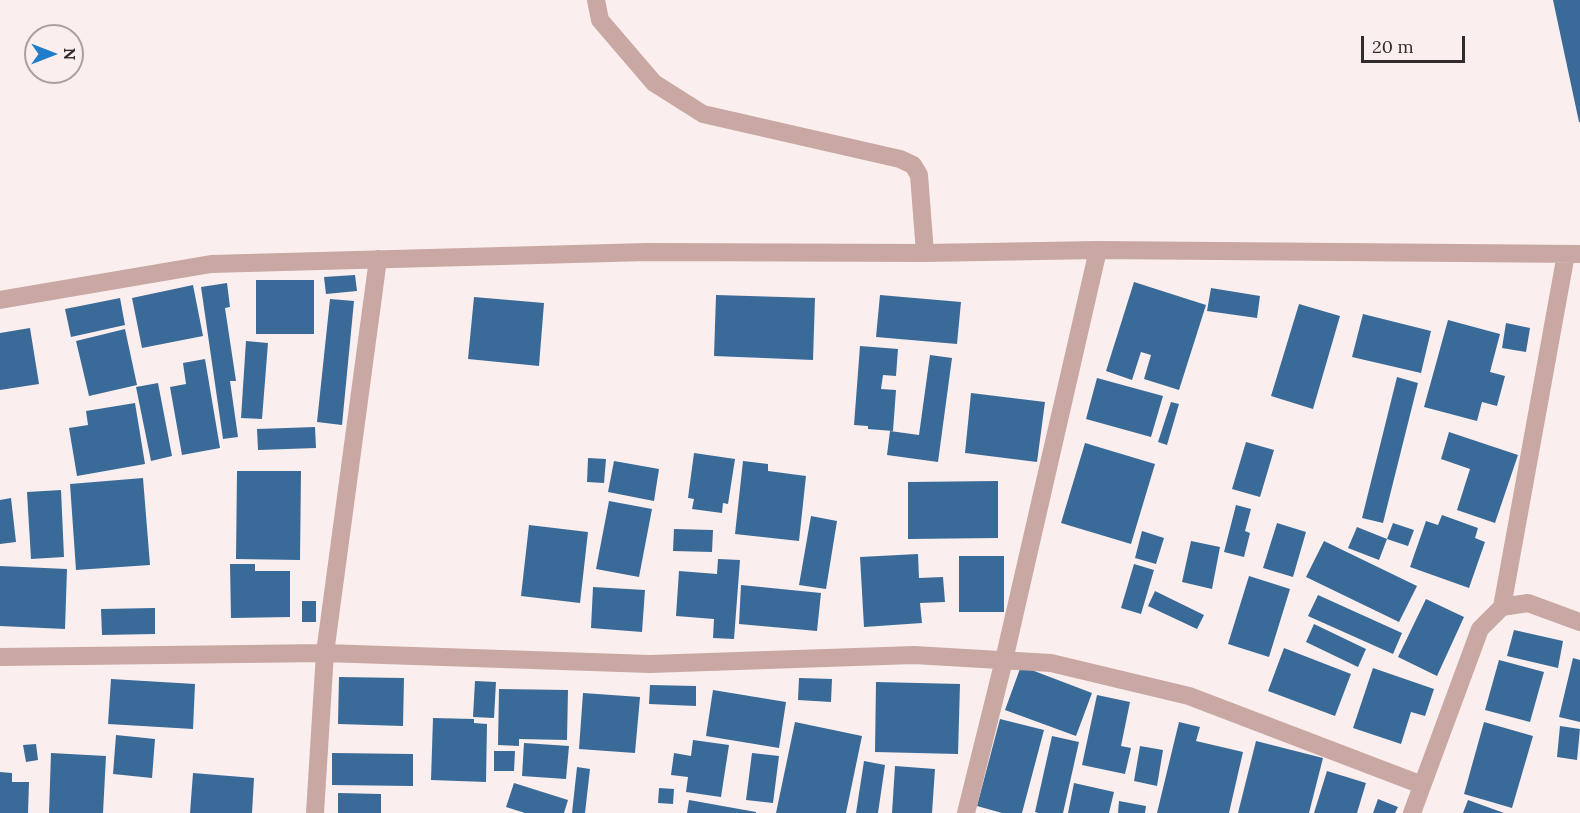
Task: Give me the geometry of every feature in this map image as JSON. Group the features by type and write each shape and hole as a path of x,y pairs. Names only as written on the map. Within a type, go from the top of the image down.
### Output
{"street":[{"path":"596,0 600,20 654,83 703,114 890,156 913,165 919,175 925,252"},
{"path":"966,813 1004,660 1098,250"},
{"path":"0,300 212,264 378,259 647,252 1098,250 1573,254 1502,607 1480,629 1412,813"},
{"path":"315,813 325,653 378,259"},
{"path":"1502,607 1528,603 1580,622"},
{"path":"0,657 325,653 650,664 914,655 1051,663 1189,696 1422,785"}],"building":[{"path":"1553,0 1580,0 1580,122 1579,122"},
{"path":"355,275 357,291 326,294 324,277"},
{"path":"256,280 314,280 314,334 256,334"},
{"path":"1134,282 1206,305 1179,390 1144,379 1151,355 1141,352 1132,380 1106,371"},
{"path":"227,283 230,307 225,308 236,381 230,381 238,437 223,439 201,287"},
{"path":"193,285 203,336 142,348 132,298"},
{"path":"1211,288 1260,296 1257,318 1207,311"},
{"path":"716,295 815,298 813,360 714,356"},
{"path":"880,295 961,302 957,344 876,337"},
{"path":"474,297 544,303 539,366 468,359"},
{"path":"120,298 125,325 71,337 65,309"},
{"path":"330,299 354,301 342,425 317,422"},
{"path":"1299,304 1340,316 1313,409 1271,396"},
{"path":"1363,314 1431,331 1421,373 1352,357"},
{"path":"1448,320 1500,334 1490,372 1505,376 1497,406 1482,402 1477,421 1424,407"},
{"path":"1506,323 1530,328 1526,352 1502,348"},
{"path":"30,328 39,384 0,390 0,333"},
{"path":"125,329 137,385 89,396 76,341"},
{"path":"246,341 268,343 262,419 241,418"},
{"path":"860,346 898,349 896,376 883,375 881,389 896,390 893,431 868,429 868,426 854,425"},
{"path":"930,355 952,358 938,462 887,455 890,431 919,435"},
{"path":"205,359 220,448 182,455 170,387 186,384 183,363"},
{"path":"1397,377 1418,383 1383,523 1362,518"},
{"path":"1097,378 1163,396 1151,437 1086,419"},
{"path":"158,383 172,456 151,461 136,387"},
{"path":"971,393 1045,402 1037,462 965,453"},
{"path":"1171,402 1179,404 1167,445 1158,442"},
{"path":"135,403 145,464 77,476 69,428 88,425 86,411"},
{"path":"315,427 316,448 258,450 257,429"},
{"path":"1449,432 1518,455 1495,523 1457,510 1470,469 1441,459"},
{"path":"1246,442 1274,450 1260,497 1232,489"},
{"path":"1085,443 1155,464 1131,544 1061,523"},
{"path":"694,453 735,459 728,504 723,503 722,513 692,509 694,499 688,498"},
{"path":"588,458 606,459 604,483 587,482"},
{"path":"614,461 659,469 654,501 608,492"},
{"path":"743,461 768,464 768,471 806,476 799,541 735,534"},
{"path":"237,471 301,471 300,560 236,559"},
{"path":"143,478 150,565 76,570 70,484"},
{"path":"998,481 998,538 908,539 908,482"},
{"path":"61,490 64,557 31,559 27,492"},
{"path":"11,498 16,542 0,544 0,500"},
{"path":"609,501 652,509 639,577 596,569"},
{"path":"1236,505 1251,509 1245,531 1250,533 1244,557 1224,552"},
{"path":"1442,515 1478,528 1475,538 1485,542 1469,588 1410,567 1426,521 1438,525"},
{"path":"811,516 837,521 826,589 799,585"},
{"path":"1277,523 1306,532 1293,577 1263,568"},
{"path":"1393,523 1414,530 1408,546 1387,539"},
{"path":"529,525 588,532 580,603 521,596"},
{"path":"1357,527 1387,539 1379,560 1348,548"},
{"path":"674,529 713,530 712,552 673,551"},
{"path":"1142,531 1164,538 1156,564 1135,558"},
{"path":"1191,541 1220,547 1212,589 1182,582"},
{"path":"1324,541 1417,586 1399,622 1306,577"},
{"path":"918,554 919,578 943,577 945,602 920,603 922,623 864,627 860,557"},
{"path":"959,556 1004,556 1004,612 959,612"},
{"path":"718,559 740,560 734,639 713,638 714,619 676,616 679,571 717,574"},
{"path":"230,564 255,564 255,571 290,571 290,617 231,618"},
{"path":"1134,564 1154,570 1141,614 1121,608"},
{"path":"0,566 67,569 65,629 0,626"},
{"path":"1249,576 1290,589 1269,657 1228,644"},
{"path":"741,585 821,593 817,631 739,624"},
{"path":"593,587 645,590 642,632 591,628"},
{"path":"1155,591 1204,615 1197,629 1148,606"},
{"path":"1318,595 1402,633 1393,654 1308,616"},
{"path":"1426,599 1464,617 1437,676 1398,657"},
{"path":"302,601 316,601 316,622 302,622"},
{"path":"155,608 155,634 102,635 101,609"},
{"path":"1314,624 1366,649 1358,667 1306,642"},
{"path":"1514,630 1563,641 1558,668 1507,656"},
{"path":"1284,648 1351,674 1335,716 1268,691"},
{"path":"1573,658 1580,660 1580,722 1559,717"},
{"path":"1499,660 1544,672 1530,722 1485,710"},
{"path":"1021,666 1092,693 1076,736 1005,710"},
{"path":"1373,668 1434,689 1425,716 1411,712 1401,744 1353,728"},
{"path":"339,677 404,678 403,726 338,724"},
{"path":"799,678 832,679 831,702 798,700"},
{"path":"111,679 195,684 193,729 108,724"},
{"path":"475,681 496,682 494,718 473,717"},
{"path":"876,682 960,684 958,754 875,752"},
{"path":"650,685 696,686 696,706 649,704"},
{"path":"499,689 568,690 567,740 519,739 519,746 498,745"},
{"path":"713,690 786,702 779,748 706,736"},
{"path":"583,693 640,697 635,753 579,749"},
{"path":"1097,695 1130,702 1121,746 1131,748 1125,774 1082,765"},
{"path":"433,718 474,719 474,723 487,724 486,782 431,780"},
{"path":"1000,719 1044,730 1022,813 1002,813 977,806"},
{"path":"795,722 862,736 846,813 776,813"},
{"path":"1179,722 1200,727 1196,741 1243,752 1229,813 1157,813"},
{"path":"1484,722 1533,736 1512,808 1464,794"},
{"path":"1560,726 1580,729 1577,760 1557,757"},
{"path":"116,735 155,739 152,778 113,774"},
{"path":"1052,736 1079,742 1063,813 1038,813 1035,812"},
{"path":"693,740 729,745 721,797 686,792 688,777 671,775 674,753 691,756"},
{"path":"1256,741 1323,758 1309,813 1238,813"},
{"path":"524,743 569,746 566,779 522,776"},
{"path":"36,744 38,760 26,762 23,745"},
{"path":"1140,746 1163,750 1157,786 1134,781"},
{"path":"494,751 515,751 514,771 494,771"},
{"path":"51,753 106,756 103,813 49,813"},
{"path":"332,753 413,754 413,786 332,785"},
{"path":"752,753 779,756 773,803 746,800"},
{"path":"864,761 885,765 878,813 856,813"},
{"path":"895,766 935,769 932,813 892,813"},
{"path":"577,767 590,769 585,813 572,813"},
{"path":"1327,771 1366,783 1357,813 1314,813"},
{"path":"0,772 12,773 12,782 29,782 28,813 0,813"},
{"path":"193,773 254,778 252,813 190,813"},
{"path":"514,783 568,800 564,813 525,813 506,807"},
{"path":"1074,783 1114,792 1109,813 1068,813"},
{"path":"659,788 674,789 673,804 658,803"},
{"path":"338,793 381,794 381,813 338,813"},
{"path":"1378,799 1398,807 1395,813 1373,813"},
{"path":"689,800 756,812 756,813 687,813"},
{"path":"1468,800 1504,813 1463,813"},
{"path":"1119,801 1146,806 1145,813 1118,813"}]}
